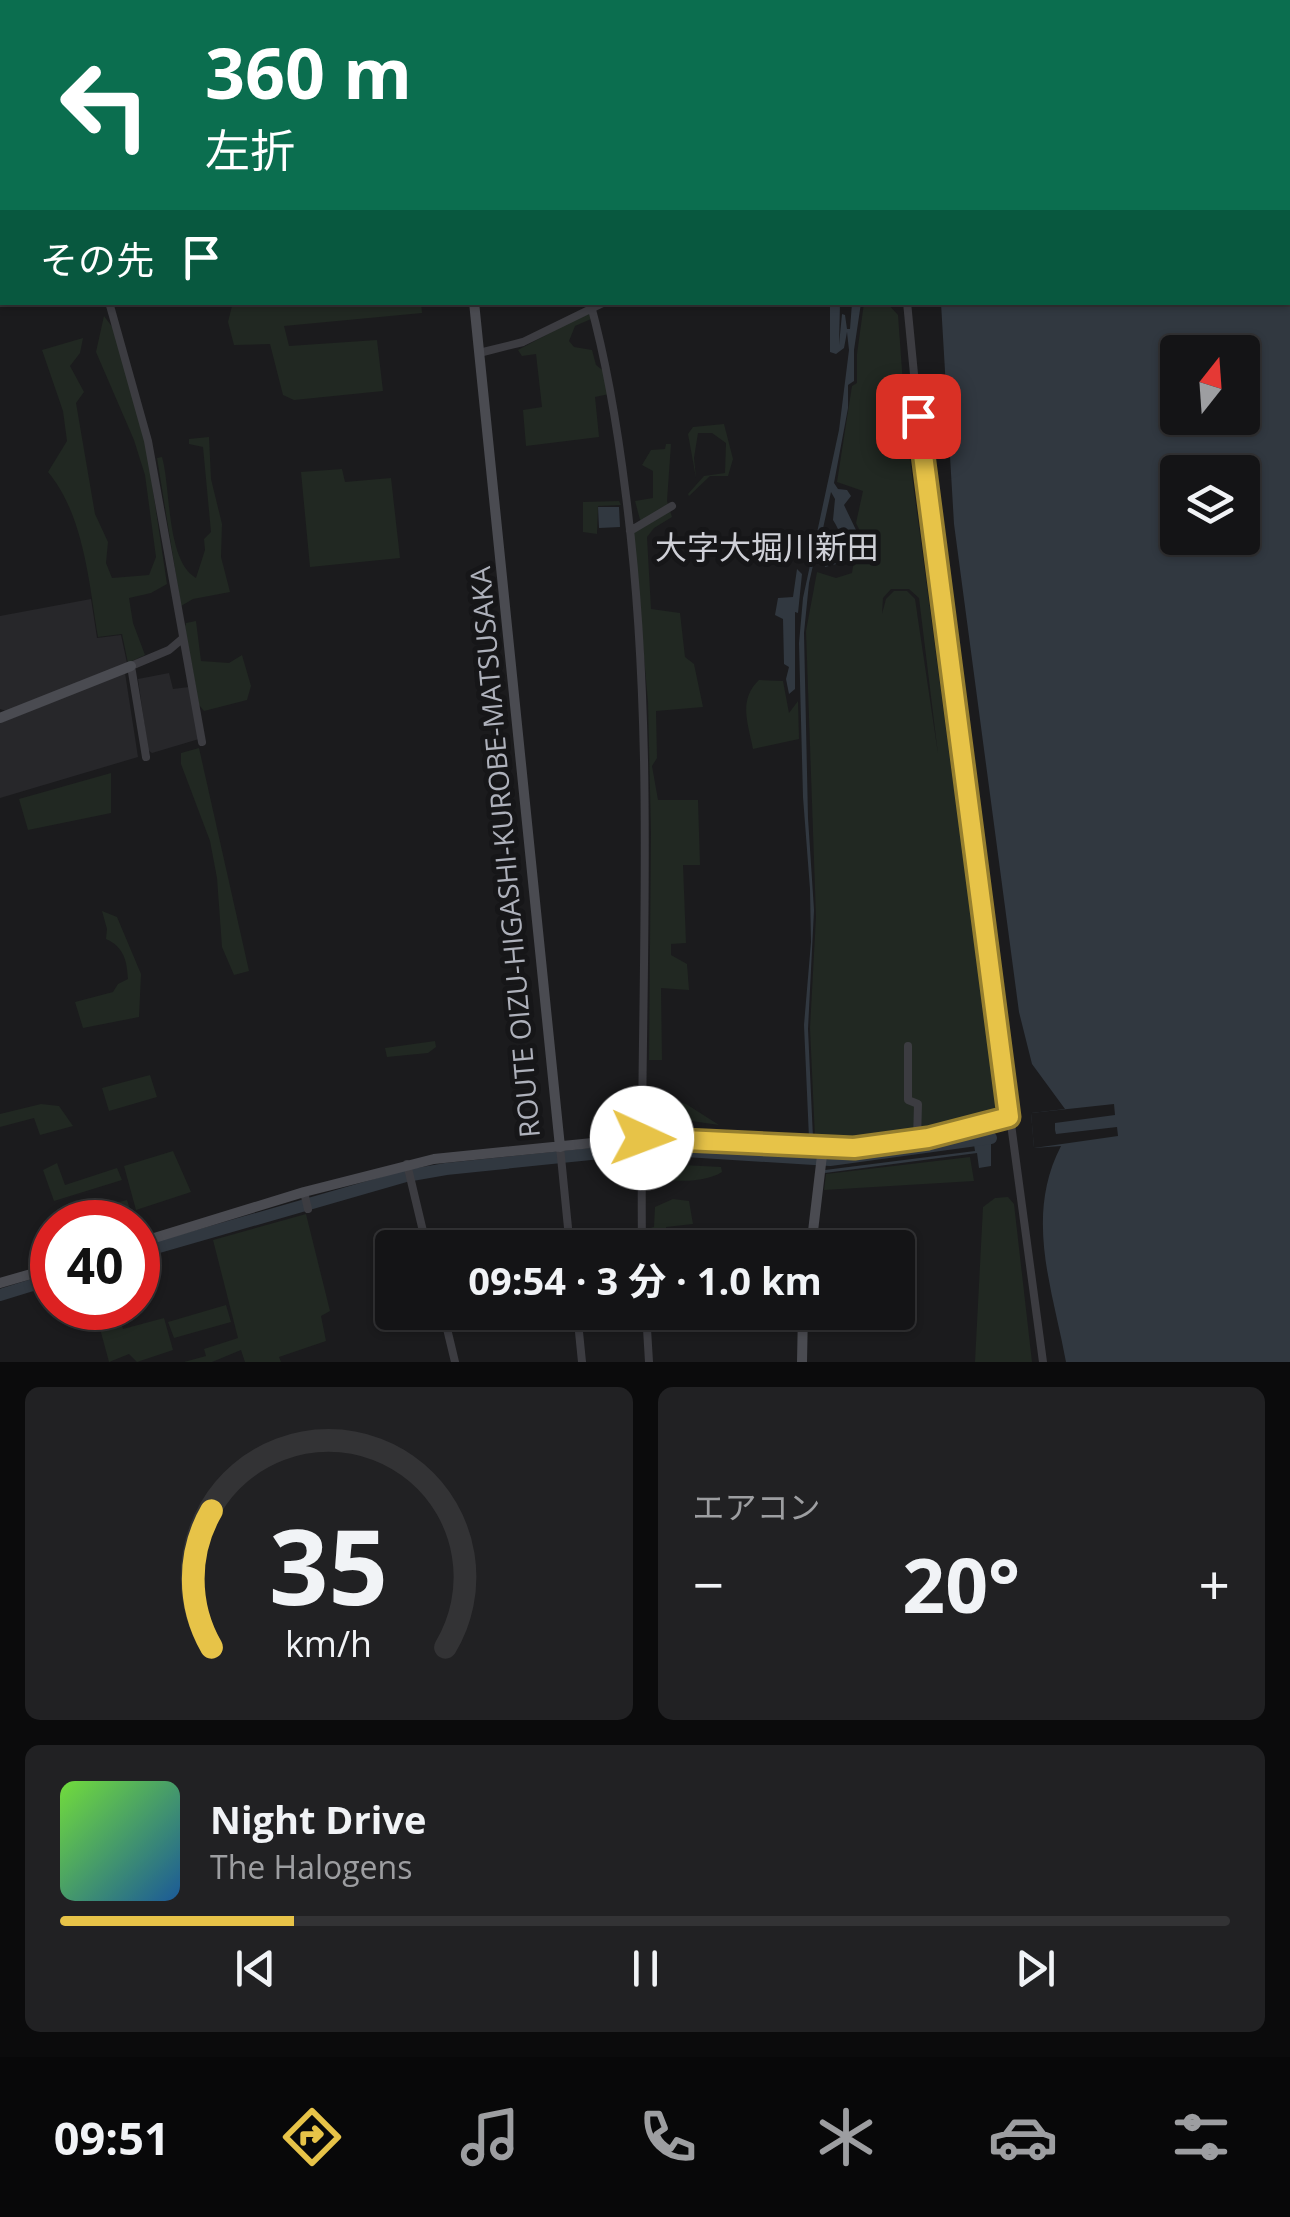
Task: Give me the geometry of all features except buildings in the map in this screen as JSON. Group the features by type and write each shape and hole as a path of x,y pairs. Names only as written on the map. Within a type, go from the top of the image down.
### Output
{"main road":[{"name":"ROUTE OIZU-HIGASHI-KUROBE-MATSUSAKA","path":"160,1237 304,1195 408,1171 434,1158 560,1153 474,305"},
{"path":"0,718 131,666"},
{"path":"560,1153 641,1145 822,1149 813,1230"},
{"path":"0,1283 30,1274"},
{"path":"802,1362 803,1330"}],"street":[{"path":"109,305 148,441 202,742"},
{"path":"479,353 523,342 591,305 611,386 630,531 643,688 642,1230"},
{"path":"907,305 926,494 1043,1362"},
{"path":"630,531 672,506"},
{"path":"146,757 131,666 168,650 182,639"},
{"path":"908,1046 908,1100 918,1104 918,1140"},
{"path":"822,1149 918,1140 1009,1117"},
{"path":"560,1153 568,1230"},
{"path":"408,1171 423,1230"},
{"path":"304,1195 308,1209"},
{"path":"447,1330 455,1362"},
{"path":"579,1330 582,1362"},
{"path":"647,1330 649,1362"}],"shaded area":[{"path":"232,305 421,305 422,313 284,326 289,346 377,340 383,391 294,400 283,395 270,344 234,345 228,322"},
{"path":"830,305 840,305 839,345 842,314 850,329 852,305 861,305 854,381 848,385 848,408 834,483 851,496 844,505 856,530 856,549 851,554 833,520 835,499 831,492 822,533 832,531 840,554 836,564 825,567 819,539 804,633 814,910 808,1029 813,1138 809,1138 804,1025 811,942 810,889 799,643 803,598 839,430 849,350 847,332 844,348 836,354 830,352"},
{"path":"864,305 889,305 898,315 907,439 953,782 980,929 1000,1110 986,1117 984,1113 983,1120 914,1138 857,1141 815,1138 810,1028 816,917 806,631 817,572 836,578 852,573 863,537 856,523 863,491 837,482 852,386 857,383","holes":["891,589 909,589 919,598 938,754 915,599 907,591 894,591 886,599 882,614 883,598"]},
{"path":"941,305 1290,305 1290,1362 1066,1362 1049,1281 1043,1227 1050,1173 1061,1146 1034,1148 1031,1113 1065,1109 1032,1064 1019,1012 954,524"},
{"path":"589,312 591,319 575,326 569,341 574,347 592,350 596,365 605,372 609,394 595,397 599,437 526,446 523,410 542,407 536,354 522,356 518,350"},
{"path":"104,316 113,328 146,444 167,584 129,598 145,655 128,663 122,634 98,637 77,529 70,508 48,472 67,441 63,411 42,350 83,338 80,353 70,366 84,392 76,403 95,514 108,542 106,563 112,578 149,575 156,557 145,475 96,352"},
{"path":"724,424 733,459 728,476 710,476 689,496 704,476 725,473 726,443 712,433 698,433 696,478 688,434 693,427"},
{"path":"209,437 211,479 222,524 221,557 230,592 193,599 181,606 157,458 162,457 165,470 179,556 196,578 205,550 204,539 211,532 203,447 189,444 189,439"},
{"path":"666,444 671,444 667,501 672,517 647,537 651,609 680,613 685,657 694,664 703,707 656,711 657,758 652,766 658,800 698,800 700,865 683,865 686,943 671,944 671,955 687,964 689,990 661,988 662,1060 649,1060 648,702 633,533 642,527 635,501 653,498 653,471 642,465 651,450 665,449"},
{"path":"342,469 345,482 391,478 400,558 310,567 301,472"},
{"path":"619,501 621,505 598,506 597,534 583,532 583,502"},
{"path":"598,507 619,507 620,527 599,528"},
{"path":"797,569 802,574 798,613 795,612 795,689 789,694 783,619 775,615 778,598 793,597"},
{"path":"91,599 97,638 121,635 127,663 6,711 0,709 0,616"},
{"path":"196,621 201,661 229,663 242,655 251,686 247,700 204,711 199,705 185,627 186,623"},
{"path":"125,673 138,757 0,798 0,723"},
{"path":"169,673 173,689 189,687 199,739 152,753 148,750 138,679"},
{"path":"759,680 783,681 789,713 798,701 799,739 753,749 747,704"},
{"path":"199,748 249,971 234,975 222,947 210,841 181,764 181,753"},
{"path":"111,773 111,813 28,830 19,799"},
{"path":"102,911 117,917 141,974 139,1017 83,1028 75,1002 113,992 128,979 123,955 106,939"},
{"path":"435,1041 436,1047 428,1053 387,1057 385,1048"},
{"path":"150,1075 157,1097 109,1111 102,1088"},
{"path":"662,1098 686,1104 719,1125 671,1118 666,1131 647,1129 646,1103"},
{"path":"41,1104 59,1106 73,1126 40,1135 34,1118 0,1127 0,1114"},
{"path":"991,1137 991,1166 979,1168 977,1153 825,1173 975,1151 973,1138"},
{"path":"173,1151 191,1192 160,1202 133,1200 124,1166"},
{"path":"970,1157 974,1181 824,1190 826,1174"},
{"path":"57,1163 65,1185 117,1168 122,1180 54,1200 43,1170"},
{"path":"645,1163 721,1167 722,1172 694,1180 645,1179"},
{"path":"1008,1197 1014,1204 1032,1362 975,1362 983,1207 995,1198"},
{"path":"673,1199 689,1201 693,1224 646,1230 654,1227 655,1207"},
{"path":"306,1214 330,1311 321,1316 326,1341 279,1357 281,1362 245,1362 241,1350 212,1362 184,1362 206,1356 204,1349 238,1338 213,1240"},
{"path":"226,1305 231,1322 174,1338 168,1322"},
{"path":"164,1318 173,1350 137,1362 129,1354 109,1362 100,1330 160,1330 160,1319"}],"pier":[{"path":"1114,1104 1115,1115 1055,1123 1055,1130 1056,1134 1117,1127 1118,1136 1034,1148 1031,1113"}],"waterway":[{"path":"160,1247 406,1176 446,1169 654,1149 830,1160 991,1138"},
{"path":"0,1295 30,1286"}],"district":[{"name":"大字大堀川新田","path":"767,548"}],"route":[{"path":"642,1138 854,1148 928,1138 1009,1117 918,416"}]}
